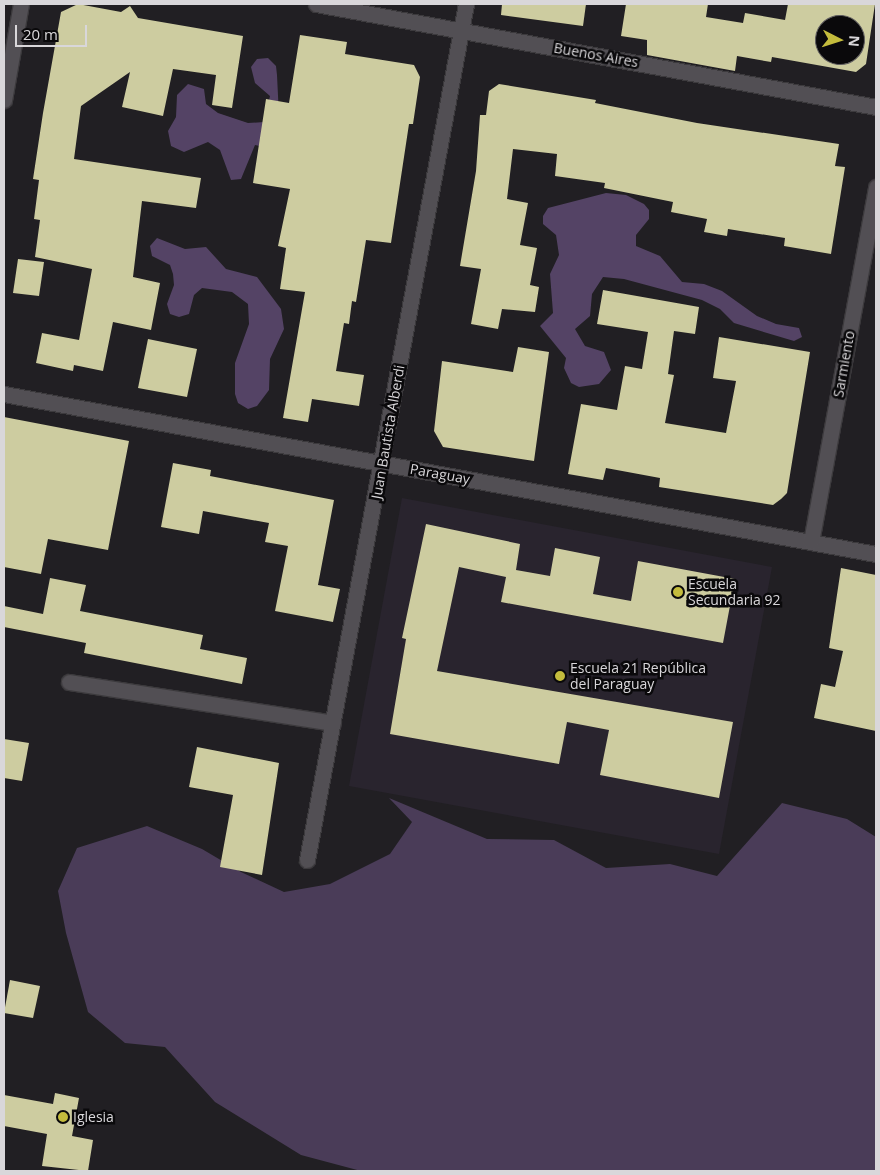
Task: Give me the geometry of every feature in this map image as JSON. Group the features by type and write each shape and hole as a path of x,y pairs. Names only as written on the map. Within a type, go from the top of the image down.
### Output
{"street":[{"path":"4,100 22,4"},
{"name":"Buenos Aires","path":"316,4 876,107"},
{"name":"Juan Bautista Alberdi","path":"307,860 466,4"},
{"name":"Sarmiento","path":"811,542 876,186"},
{"name":"Paraguay","path":"4,394 876,554"},
{"path":"69,682 333,723"}],"shaded area":[{"path":"268,58 276,66 279,116 270,148 255,145 241,179 231,180 220,150 208,142 184,152 171,146 168,131 176,117 177,95 188,84 204,89 206,104 218,113 248,123 264,122 270,96 255,83 251,67 257,59"},
{"path":"606,193 626,195 644,204 649,210 649,219 636,235 636,246 660,256 682,282 704,284 722,291 757,316 776,324 799,328 802,337 794,341 734,323 720,309 702,300 624,279 603,277 592,294 590,316 575,329 585,346 604,352 611,370 599,384 579,387 571,383 564,368 566,358 540,326 553,313 550,274 559,255 556,235 543,224 543,216 548,208"},
{"path":"157,238 185,249 206,247 226,269 257,277 281,309 284,329 270,359 269,390 257,406 248,409 238,403 235,394 235,363 249,324 248,304 232,292 202,288 194,295 189,314 179,317 170,314 167,304 174,285 173,274 170,265 152,256 150,246"},
{"name":"Escuela 21 República del Paraguay","path":"402,498 772,567 719,854 349,786"},
{"path":"389,798 487,839 554,840 606,868 670,864 717,876 782,803 847,819 876,837 876,1171 361,1171 301,1155 215,1102 165,1047 125,1043 88,1012 66,933 58,891 77,848 147,826 202,849 241,872 284,892 330,884 390,854 412,822"}],"building":[{"path":"78,4 121,12 130,6 138,18 243,36 232,108 212,105 216,75 173,69 163,116 122,107 130,72 81,106 74,159 201,178 196,208 142,201 133,277 160,283 151,330 113,322 103,371 74,365 73,371 36,363 42,333 79,340 92,269 35,257 40,220 34,219 39,180 33,179 43,113 61,12"},
{"path":"502,4 586,4 583,26 501,15"},
{"path":"626,4 708,4 706,17 743,23 745,13 785,20 788,4 875,4 865,65 865,15 815,15 815,65 772,57 771,62 737,56 735,71 647,55 647,40 621,36"},
{"path":"300,35 347,42 345,54 414,65 420,77 413,124 409,124 391,243 366,240 356,302 352,301 349,324 344,323 336,371 364,375 359,406 312,399 308,422 283,418 305,292 280,289 286,248 278,246 290,189 253,183 266,99 289,103"},
{"path":"817,65 865,65 856,72"},
{"path":"499,84 596,100 595,103 697,123 839,144 835,166 845,167 831,254 784,246 785,238 728,229 727,236 704,232 707,219 671,212 673,202 604,188 605,183 555,176 557,154 513,149 507,199 528,203 520,245 537,248 530,285 539,287 535,312 502,309 498,329 471,324 481,269 460,266 476,171 480,115 486,115 489,91"},
{"path":"18,259 44,262 39,296 13,293"},
{"path":"603,290 699,307 695,334 674,331 668,374 674,375 665,423 726,433 736,381 713,378 719,337 810,352 787,493 781,499 773,505 659,487 660,478 606,468 603,480 568,474 581,404 617,410 625,366 642,369 648,332 597,324"},
{"path":"148,339 197,349 187,397 138,388"},
{"path":"518,347 549,352 534,461 443,447 434,431 442,361 513,372"},
{"path":"4,417 129,441 108,550 48,539 41,574 4,567"},
{"path":"173,463 211,470 210,476 334,500 318,585 340,589 333,622 275,611 288,546 265,542 269,523 203,511 199,534 161,527"},
{"path":"426,524 520,544 516,570 550,576 555,548 600,557 593,594 631,601 638,561 735,579 723,643 501,602 506,577 459,567 437,671 733,722 719,798 600,775 609,730 567,722 559,764 390,734 406,639 402,638"},
{"path":"841,568 876,575 876,731 814,718 821,684 835,687 843,651 829,648"},
{"path":"50,578 86,585 80,611 203,635 200,649 247,658 242,684 84,653 86,643 4,627 4,606 43,614"},
{"path":"4,739 29,743 22,781 4,778"},
{"path":"197,747 279,763 262,875 220,867 233,795 189,787"},
{"path":"10,980 40,986 33,1018 4,1013"},
{"name":"Iglesia","path":"55,1093 79,1098 72,1136 93,1140 88,1171 42,1166 47,1134 4,1126 4,1095 53,1104"}],"place":[{"name":"Escuela Secundaria 92","path":"678,592"},
{"name":"Escuela 21 República del Paraguay","path":"560,676"},
{"name":"Iglesia","path":"63,1117"}]}
